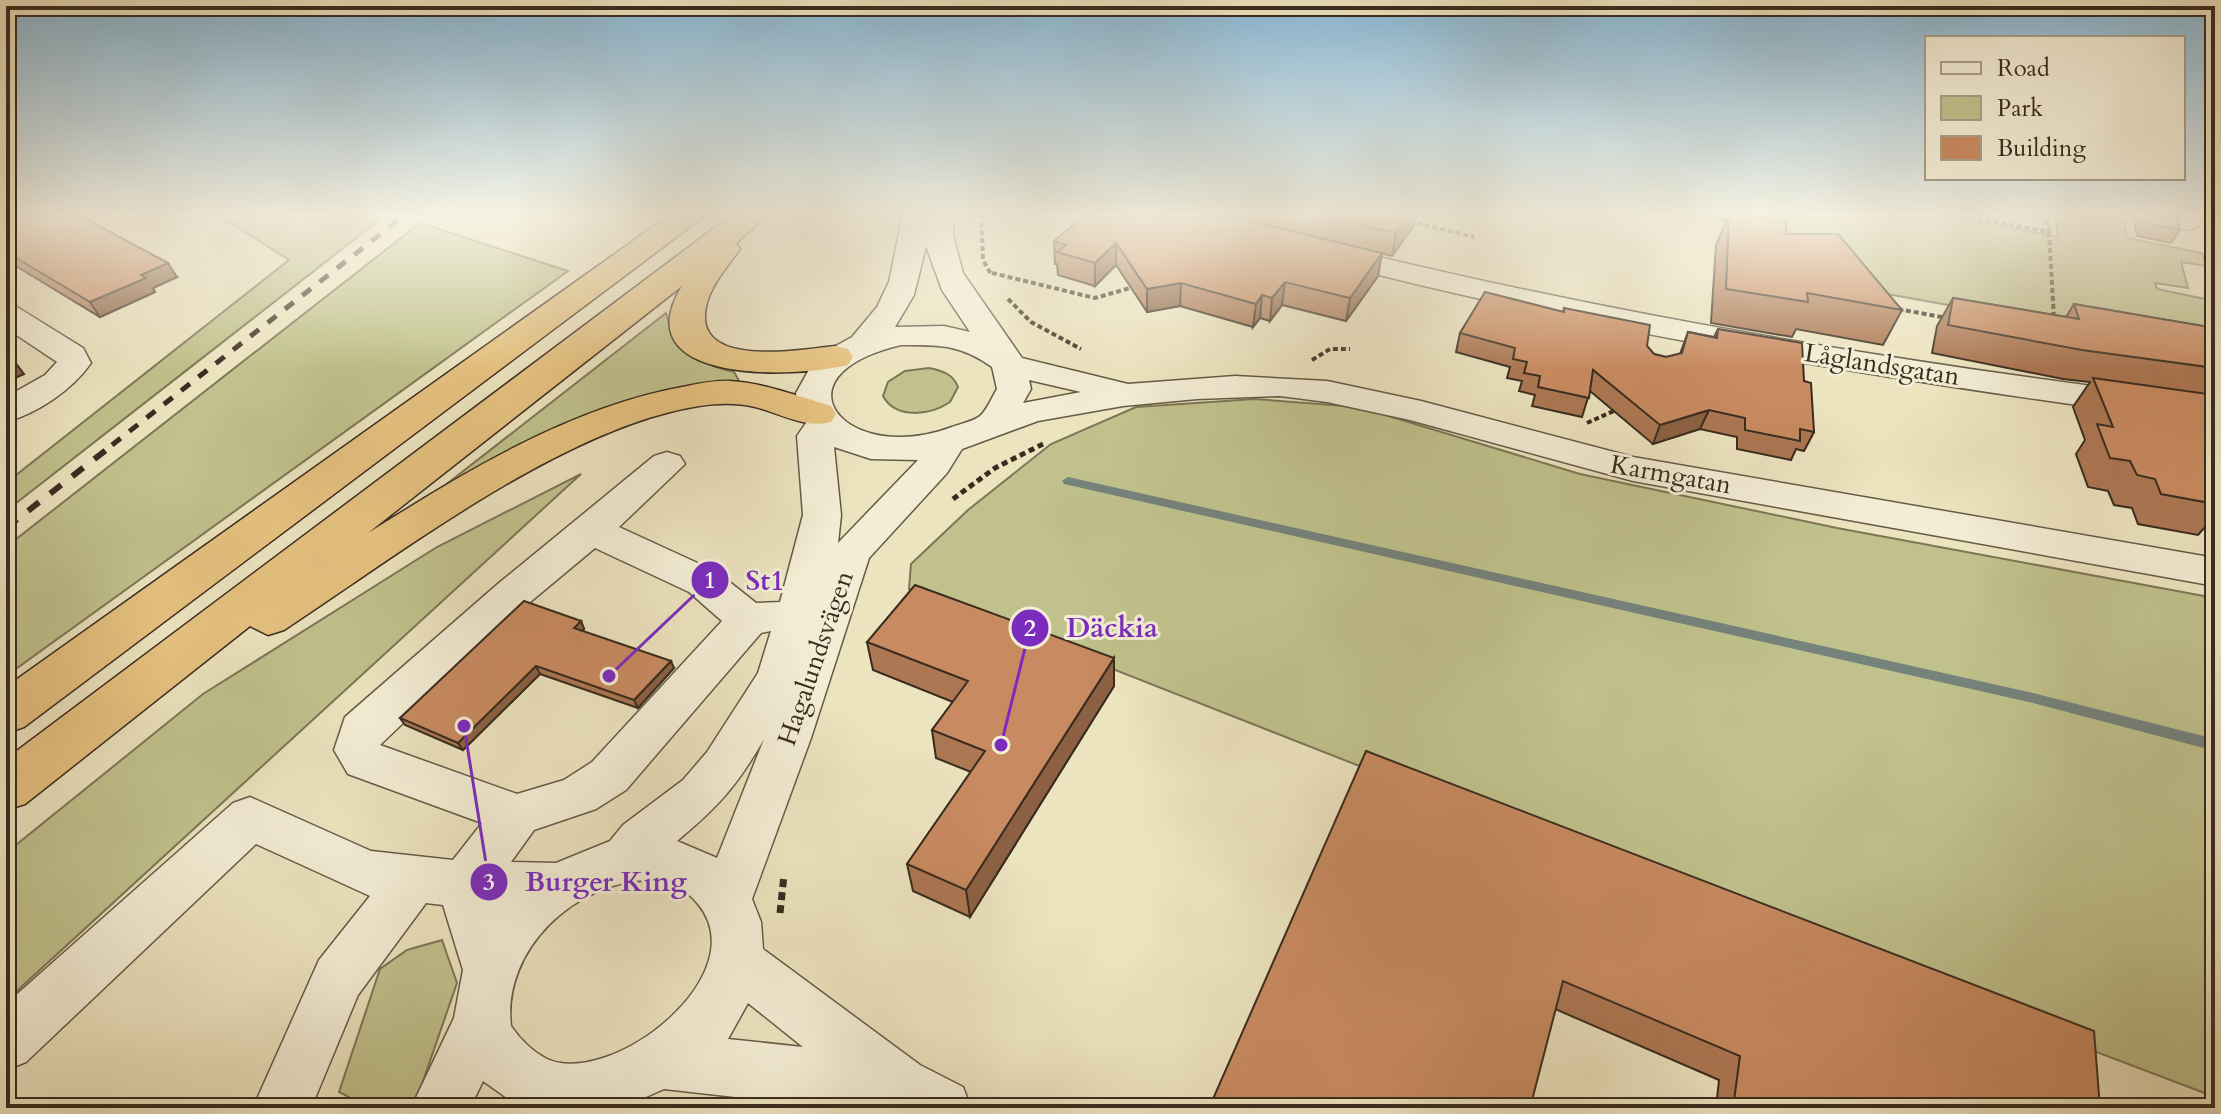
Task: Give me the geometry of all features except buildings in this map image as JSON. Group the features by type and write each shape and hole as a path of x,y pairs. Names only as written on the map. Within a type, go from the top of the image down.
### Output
{"highway":[{"path":"6,713 620,266"},
{"path":"24,774 686,266"},
{"path":"714,266 688,309 688,329 697,342 732,361 762,364 835,357"},
{"path":"24,774 453,502 576,434 657,404 718,392 757,397 821,419"}],"street":[{"name":"Hagalundsvägen","path":"625,860 641,840 700,794 744,738 779,676 818,542 822,515 815,436 821,419 812,395 819,375 835,357 866,340 882,324 907,280 909,266"},
{"path":"821,419 864,445 890,450 947,444 993,424 1010,405 1018,386 1009,361 951,283 946,266"},
{"name":"Låglandsgatan","path":"1381,266 1663,338 2215,413"},
{"path":"6,314 71,355 74,363 57,382 6,411"},
{"name":"Hagalundsvägen","path":"866,340 925,334 952,337 1009,361"},
{"name":"Karmgatan","path":"1009,361 1113,389"},
{"path":"1930,372 1939,406"},
{"name":"Karmgatan","path":"993,424 1113,389 1255,385 1318,389 1608,463 2215,572"},
{"name":"Hagalundsvägen","path":"727,898 788,738 851,553 934,465 947,444"},
{"path":"517,815 365,760 357,753 355,744 361,730 514,593 667,464"},
{"path":"591,530 703,582 748,620"},
{"path":"282,1108 338,978 439,882 517,815 579,795 609,776 748,620 799,611"},
{"path":"6,1042 250,818 366,873 439,882 559,885"},
{"path":"440,1108 481,1023 489,967 517,920 559,885 592,869 625,860 667,859 702,872 727,898 738,927 736,961 713,1015 664,1061 584,1099 541,1087 501,1063 481,1023"},
{"path":"439,882 489,967"},
{"path":"736,961 921,1097"},
{"path":"664,1061 921,1097"}],"path":[{"path":"987,266 996,282"},
{"path":"2051,266 2055,323"},
{"path":"991,273 1095,298 1140,286"},
{"path":"1002,292 1031,322 1054,337 1109,358 1113,389"},
{"path":"1888,307 1951,318"},
{"path":"1310,365 1319,353 1350,349"},
{"path":"1579,426 1626,404"},
{"path":"945,507 995,468 1045,443"},
{"path":"780,923 785,869"}],"green space":[{"path":"281,266 320,266 6,511 6,483"},
{"path":"365,266 553,266 568,271 6,676 6,547"},
{"path":"1819,266 2182,266 2188,288 2155,283 2157,289 2215,301 2215,345 2009,316 1854,288"},
{"path":"666,313 675,337 690,354 709,365 734,372 739,381 691,385 644,396 439,490"},
{"path":"929,368 947,374 956,383 958,387 950,402 933,410 914,413 896,409 883,396 888,382 905,371"},
{"path":"1255,399 1359,407 1580,474 1837,528 2215,598 2215,1097 1820,947 909,589 911,564 968,510 1051,444 1136,407"},
{"path":"581,474 6,1001 6,853 203,694 437,547"},
{"path":"442,940 457,983 414,1107 370,1108 339,1092 380,969 407,950"}],"waterway":[{"path":"1068,481 2033,698 2215,745"}],"railway":[{"path":"112,445 340,266"},
{"path":"6,528 115,443"}],"place":[{"name":"St1","path":"609,676"},
{"name":"Burger King","path":"464,726"},
{"name":"Däckia","path":"1001,745"}]}
